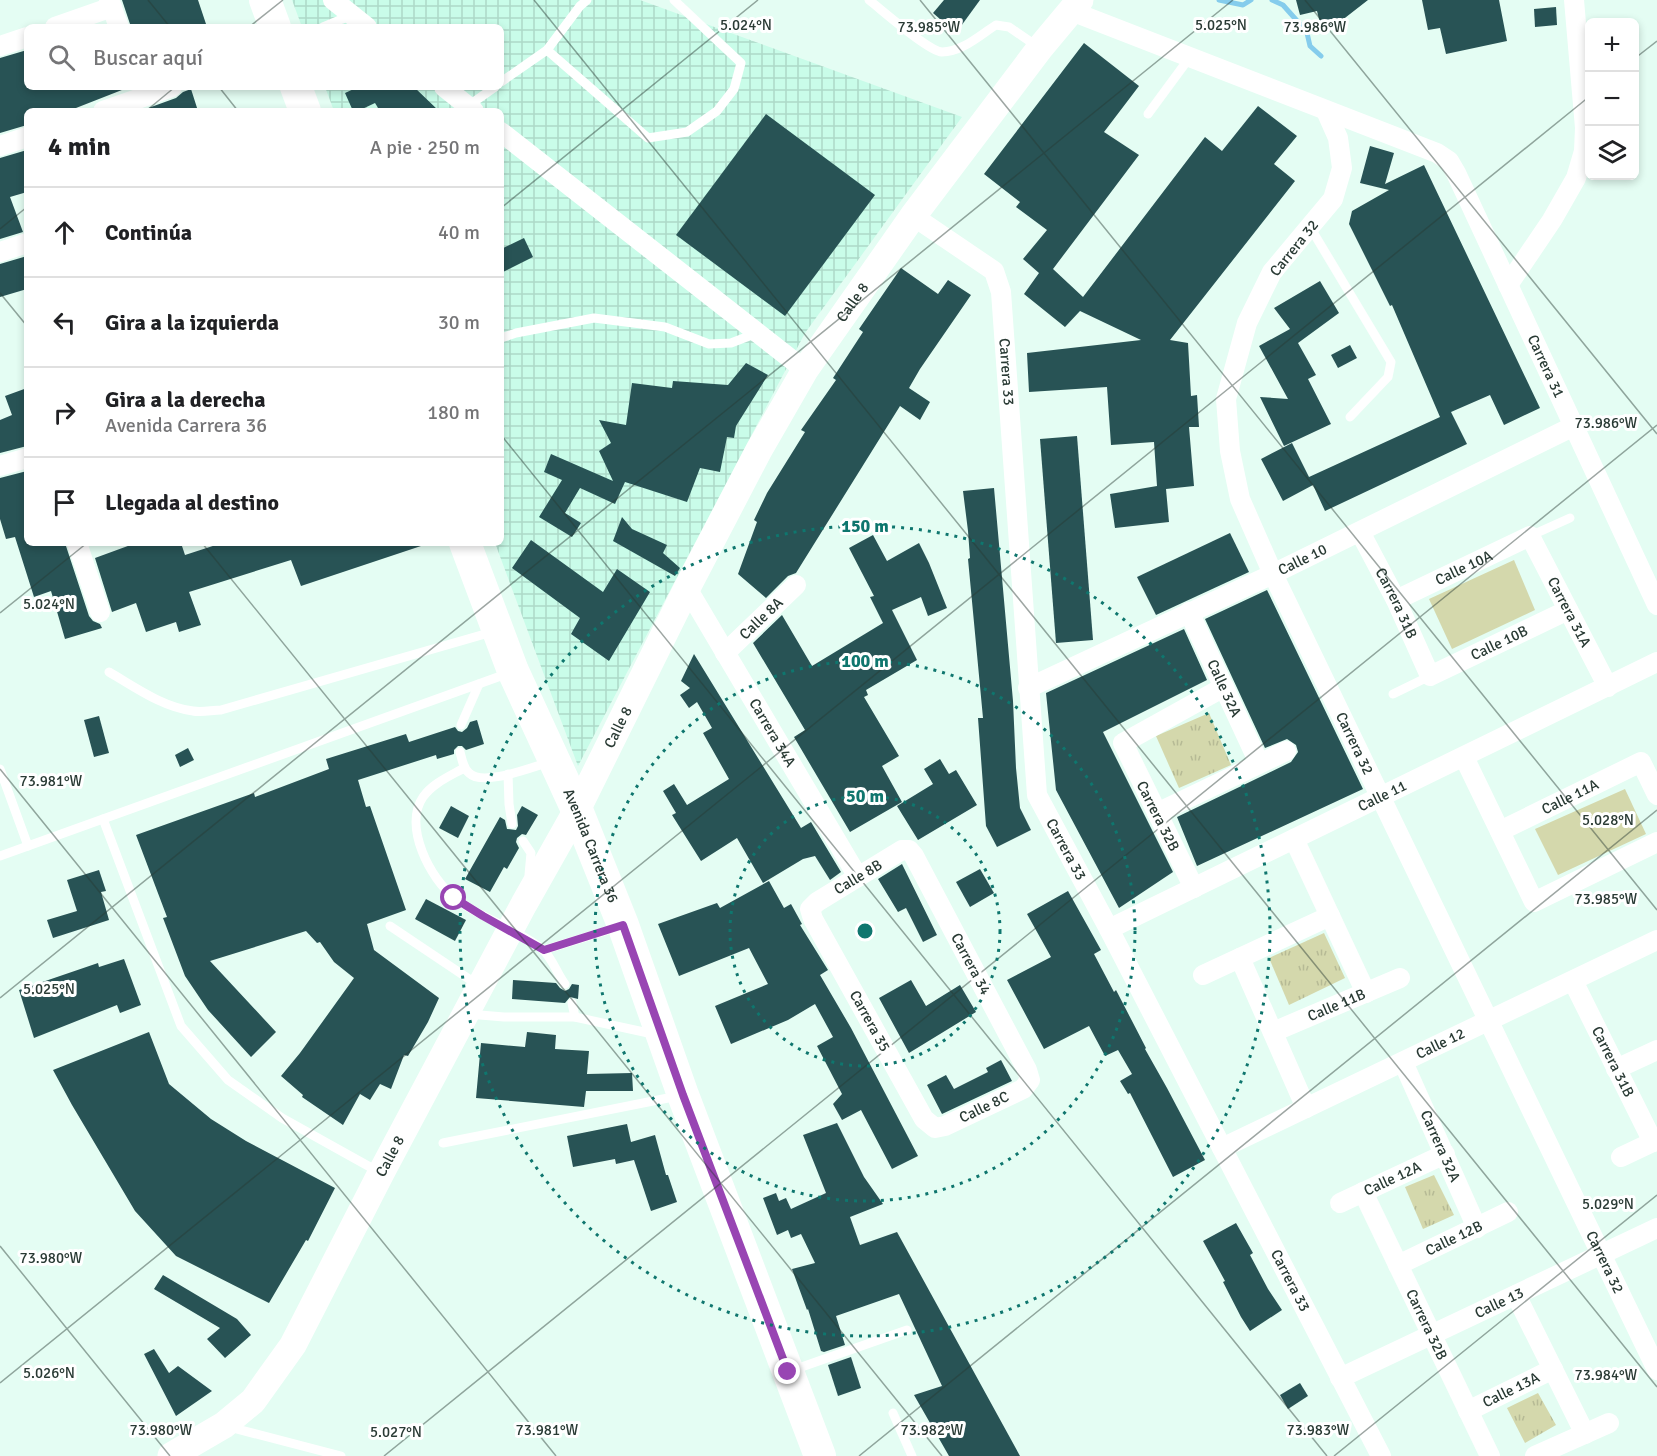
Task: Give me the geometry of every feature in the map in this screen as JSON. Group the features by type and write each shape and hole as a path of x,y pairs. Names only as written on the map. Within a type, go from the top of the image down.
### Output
{"main road":[{"path":"265,0 274,24"},
{"name":"Calle 8","path":"171,1456 224,1425 253,1401 293,1346 381,1173 524,904 577,810 687,588 759,450 805,370 913,216 1040,48 1076,5"},
{"path":"298,90 304,108"},
{"name":"Avenida Carrera 36","path":"466,546 513,671 577,810 623,925 683,1095 820,1456"}],"street":[{"path":"333,0 360,21"},
{"path":"1508,285 1562,203 1576,178 1584,151 1585,128 1574,0"},
{"path":"62,24 110,4 118,24"},
{"path":"1076,5 1190,57 1326,111"},
{"path":"0,46 24,38"},
{"path":"113,108 165,90"},
{"path":"448,90 470,108"},
{"name":"Carrera 31","path":"1326,111 1437,153 1449,161 1657,605"},
{"name":"Carrera 32","path":"1326,111 1338,138 1342,168 1333,199 1272,272 1247,324 1226,399 1230,451 1240,499 1273,574 1657,1370"},
{"path":"504,134 805,370"},
{"path":"0,146 24,138"},
{"name":"Carrera 33","path":"913,216 994,271 1001,292 1037,795 1109,929 1381,1456"},
{"path":"0,252 24,244"},
{"name":"Calle 10","path":"1028,688 1273,574 1574,426"},
{"path":"0,466 24,459"},
{"name":"Carrera 31B","path":"1360,532 1396,600 1430,676"},
{"name":"Calle 10A","path":"1396,600 1530,536"},
{"name":"Carrera 31A","path":"1530,536 1608,687"},
{"path":"78,546 100,612"},
{"name":"Calle 8A","path":"725,653 796,585"},
{"name":"Carrera 34A","path":"687,588 858,877"},
{"name":"Calle 10B","path":"1430,676 1568,610"},
{"name":"Calle 32A","path":"1189,612 1259,763"},
{"name":"Calle 11","path":"1109,929 1657,662"},
{"name":"Carrera 32B","path":"1194,888 1122,743 1224,687"},
{"path":"1157,813 1286,751"},
{"path":"1464,757 1534,902 1657,842"},
{"name":"Calle 11A","path":"1500,831 1641,762 1657,795"},
{"path":"1294,838 1366,993"},
{"name":"Calle 8B","path":"810,909 816,902 902,850 909,849"},
{"name":"Carrera 34","path":"909,849 1030,1080"},
{"name":"Carrera 35","path":"810,909 813,919 924,1119 935,1128"},
{"path":"1203,975 1330,916"},
{"name":"Calle 12","path":"1221,1148 1657,940"},
{"path":"1240,958 1306,1108"},
{"name":"Calle 11B","path":"1274,1032 1400,978"},
{"name":"Carrera 31B","path":"1573,981 1616,1069 1655,1141"},
{"path":"1616,1069 1657,1050"},
{"name":"Carrera 32A","path":"1403,1062 1477,1228"},
{"name":"Calle 8C","path":"935,1128 945,1126 1023,1089 1030,1080"},
{"path":"1620,1157 1655,1141"},
{"name":"Calle 12A","path":"1340,1203 1445,1154"},
{"name":"Carrera 32B","path":"1364,1192 1490,1456"},
{"name":"Calle 12B","path":"1398,1265 1508,1212"},
{"name":"Calle 13","path":"1340,1378 1657,1228"},
{"path":"1515,1295 1585,1434"},
{"name":"Calle 13A","path":"1468,1411 1553,1369"},
{"path":"1535,1456 1609,1423"}],"lane":[{"path":"504,80 547,50 587,0"},
{"path":"547,50 648,138 687,132 717,111 734,89 741,63 674,0"},
{"path":"869,0 926,45 940,52 961,47 996,25 1009,27 1040,48"},
{"path":"342,24 360,21"},
{"path":"1148,114 1190,57"},
{"path":"472,108 492,90"},
{"path":"1310,227 1391,362 1388,377 1350,417"},
{"path":"504,337 594,318 665,327 710,344 731,343 757,333"},
{"path":"1530,536 1570,518"},
{"path":"109,672 146,694 174,707 196,712 221,710 498,630"},
{"path":"0,856 513,671"},
{"path":"1393,694 1430,676"},
{"path":"461,725 479,684"},
{"path":"460,752 470,775 484,780 555,760"},
{"path":"465,768 439,782 424,795 417,808 416,827 422,850 436,878 454,898 544,950 565,984"},
{"path":"0,769 28,846"},
{"path":"508,774 512,824"},
{"path":"103,819 181,1026 228,1080 282,1118 381,1173"},
{"path":"523,841 531,854 524,904"},
{"path":"544,950 623,925"},
{"path":"390,926 480,987"},
{"path":"572,1004 575,1017"},
{"path":"466,1013 504,1017 575,1017 662,1035"},
{"path":"443,1143 683,1095"},
{"path":"788,1372 907,1330"},
{"path":"893,1413 912,1456"},
{"path":"224,1425 341,1456"}],"shaded area":[{"path":"292,0 640,0 962,117 805,333 578,766 496,546 504,546 504,108 333,108 326,90 504,90 504,24 301,24"}],"green space":[{"path":"1514,560 1535,610 1452,649 1429,599"},
{"path":"1209,713 1231,765 1179,788 1156,736"},
{"path":"1625,789 1646,834 1558,875 1535,829"},
{"path":"1324,933 1345,978 1289,1005 1269,958"},
{"path":"1434,1175 1454,1215 1423,1229 1405,1187"},
{"path":"1538,1393 1556,1425 1525,1443 1507,1408"}],"building":[{"path":"122,0 198,0 206,24 130,24"},
{"path":"944,0 980,0 956,33 933,13"},
{"path":"1296,0 1368,0 1323,35 1317,11 1300,15"},
{"path":"1422,0 1499,0 1507,41 1446,54 1440,28 1428,30"},
{"path":"1556,7 1557,25 1535,27 1534,9"},
{"path":"1084,43 1139,86 1104,132 1139,155 1053,269 1083,297 1205,137 1222,151 1258,106 1297,136 1274,164 1295,181 1170,340 1188,343 1191,396 1197,395 1199,427 1189,427 1194,486 1166,489 1169,522 1115,528 1110,494 1157,486 1154,442 1111,445 1107,387 1029,392 1027,353 1141,340 1080,311 1065,327 1024,294 1039,273 1023,259 1047,230 1016,207 1020,202 984,174"},
{"path":"24,51 24,90 122,90 76,108 24,108 24,126 0,133 0,58"},
{"path":"191,90 197,108 148,108 176,98 183,92"},
{"path":"352,90 417,90 436,108 378,108 375,103 364,108 352,108 345,93"},
{"path":"766,114 875,195 785,316 676,235"},
{"path":"1370,146 1394,153 1385,184 1424,165 1540,408 1504,425 1490,395 1451,412 1467,444 1325,511 1313,485 1283,501 1261,459 1292,443 1309,477 1440,417 1392,305 1390,306 1349,224 1352,211 1389,190 1360,183"},
{"path":"24,151 24,193 10,197 23,232 0,239 0,158"},
{"path":"524,238 533,257 504,272 504,248"},
{"path":"24,257 24,290 0,297 0,264"},
{"path":"901,268 938,294 948,280 971,295 909,388 930,402 920,420 900,406 796,573 788,576 766,598 738,574 757,522 754,520 767,493 805,432 801,430 836,380 833,378 863,332 859,329"},
{"path":"1320,281 1339,313 1298,343 1316,375 1308,379 1331,424 1284,446 1260,397 1288,399 1259,346 1290,329 1274,308"},
{"path":"1350,345 1357,358 1338,368 1331,355"},
{"path":"746,363 768,375 736,426 734,438 727,437 720,472 700,468 687,502 625,482 615,504 580,488 565,513 581,523 572,537 539,517 562,480 544,472 551,454 613,481 599,451 611,443 599,420 626,425 632,383 672,388 673,381 728,385"},
{"path":"24,389 24,447 0,453 0,420 12,415 5,396"},
{"path":"1077,436 1093,640 1056,643 1040,439"},
{"path":"24,472 24,546 66,546 89,616 102,628 65,639 51,591 34,597 15,537 6,539 0,519 0,478"},
{"path":"994,488 1020,808 1031,830 997,847 986,826 978,718 983,718 963,491"},
{"path":"622,517 632,529 667,545 663,553 680,568 675,576 613,541"},
{"path":"1230,533 1249,572 1156,615 1137,577"},
{"path":"873,535 887,561 919,543 947,608 928,616 921,597 892,610 917,660 866,690 868,695 864,697 899,756 882,766 902,802 850,832 794,737 805,730 753,643 782,615 812,666 883,623 870,597 874,596 849,548"},
{"path":"531,540 603,592 617,569 650,592 609,661 571,634 580,618 512,568"},
{"path":"128,546 182,546 185,555 213,546 421,546 301,586 291,560 189,592 201,625 179,632 176,622 146,632 136,603 112,612 95,558"},
{"path":"1267,590 1363,789 1197,866 1177,817 1291,762 1298,752 1296,745 1287,739 1265,748 1205,619"},
{"path":"1184,629 1207,680 1103,732 1173,872 1119,908 1056,790 1046,693"},
{"path":"694,654 801,828 811,822 841,872 830,880 815,856 803,859 763,883 737,838 701,861 672,815 676,813 663,791 674,784 687,805 729,779 703,733 712,728 697,702 689,708 680,695 690,688 681,681"},
{"path":"99,716 109,753 94,757 84,720"},
{"path":"477,720 484,744 466,750 458,746 454,754 437,759 436,755 358,780 366,807 370,806 406,910 367,924 374,950 439,998 408,1056 404,1055 391,1089 380,1084 370,1100 360,1094 343,1125 302,1097 303,1095 281,1076 354,978 334,962 320,942 317,943 306,931 210,961 276,1032 251,1057 208,1010 185,976 163,918 167,917 136,835 254,793 255,797 329,769 326,759 406,734 409,742 455,727 462,732 470,722"},
{"path":"188,748 194,760 180,767 175,755"},
{"path":"940,759 949,774 956,770 977,805 918,840 897,806 933,784 924,769"},
{"path":"451,806 469,816 458,838 439,828"},
{"path":"522,806 538,815 526,835 522,834 517,838 519,848 507,869 504,867 490,892 465,879 500,817 505,820 507,829 516,830 517,815"},
{"path":"902,864 937,935 923,942 906,908 898,912 878,879"},
{"path":"980,869 994,893 970,907 956,882"},
{"path":"99,870 106,891 101,892 109,920 53,938 47,920 77,911 67,880"},
{"path":"769,881 784,908 791,904 802,924 800,925 828,970 820,975 851,1028 918,1156 892,1169 861,1110 842,1120 833,1104 842,1094 817,1046 833,1037 815,1004 788,1020 731,1044 715,1006 768,984 749,948 679,976 658,924 717,903 720,908"},
{"path":"1068,891 1101,950 1094,954 1114,992 1116,990 1205,1160 1173,1177 1130,1093 1128,1094 1120,1081 1132,1074 1118,1050 1105,1056 1089,1026 1044,1049 1007,980 1051,957 1027,914"},
{"path":"426,899 466,920 455,941 415,919"},
{"path":"124,959 141,1005 120,1013 117,1005 34,1038 19,990 98,963 99,967"},
{"path":"513,980 556,983 565,991 572,984 579,985 578,999 570,997 565,1003 512,999"},
{"path":"911,980 926,1006 960,985 976,1012 909,1053 879,998"},
{"path":"149,1032 169,1084 211,1119 246,1141 335,1188 308,1241 306,1240 269,1303 176,1256 135,1211 53,1070"},
{"path":"527,1032 556,1035 555,1049 589,1051 587,1074 632,1073 633,1091 586,1091 584,1107 476,1098 481,1043 525,1047"},
{"path":"1001,1060 1012,1081 942,1114 927,1085 946,1075 954,1089 988,1072 986,1068"},
{"path":"837,1123 864,1177 883,1204 850,1217 860,1245 897,1232 1020,1456 949,1456 914,1395 942,1386 899,1294 836,1316 845,1345 821,1351 792,1269 815,1263 801,1234 791,1238 788,1230 777,1235 763,1198 776,1193 779,1201 786,1198 791,1209 826,1193 803,1135"},
{"path":"627,1124 631,1142 655,1135 666,1175 668,1175 677,1202 651,1211 634,1160 616,1164 615,1159 573,1167 567,1136"},
{"path":"1236,1223 1253,1253 1250,1255 1282,1310 1250,1331 1203,1241"},
{"path":"163,1275 237,1319 251,1335 225,1358 207,1339 220,1328 154,1289"},
{"path":"154,1349 169,1373 178,1366 212,1391 176,1416 144,1354"},
{"path":"851,1357 861,1388 838,1396 828,1365"},
{"path":"1300,1383 1308,1396 1288,1409 1280,1395"}],"waterway":[{"path":"1219,0 1243,5 1251,0"},
{"path":"1272,0 1283,5 1299,23 1307,33 1310,46 1321,56"}],"route":[{"path":"454,898 544,950 623,925 683,1095 788,1372"}]}
